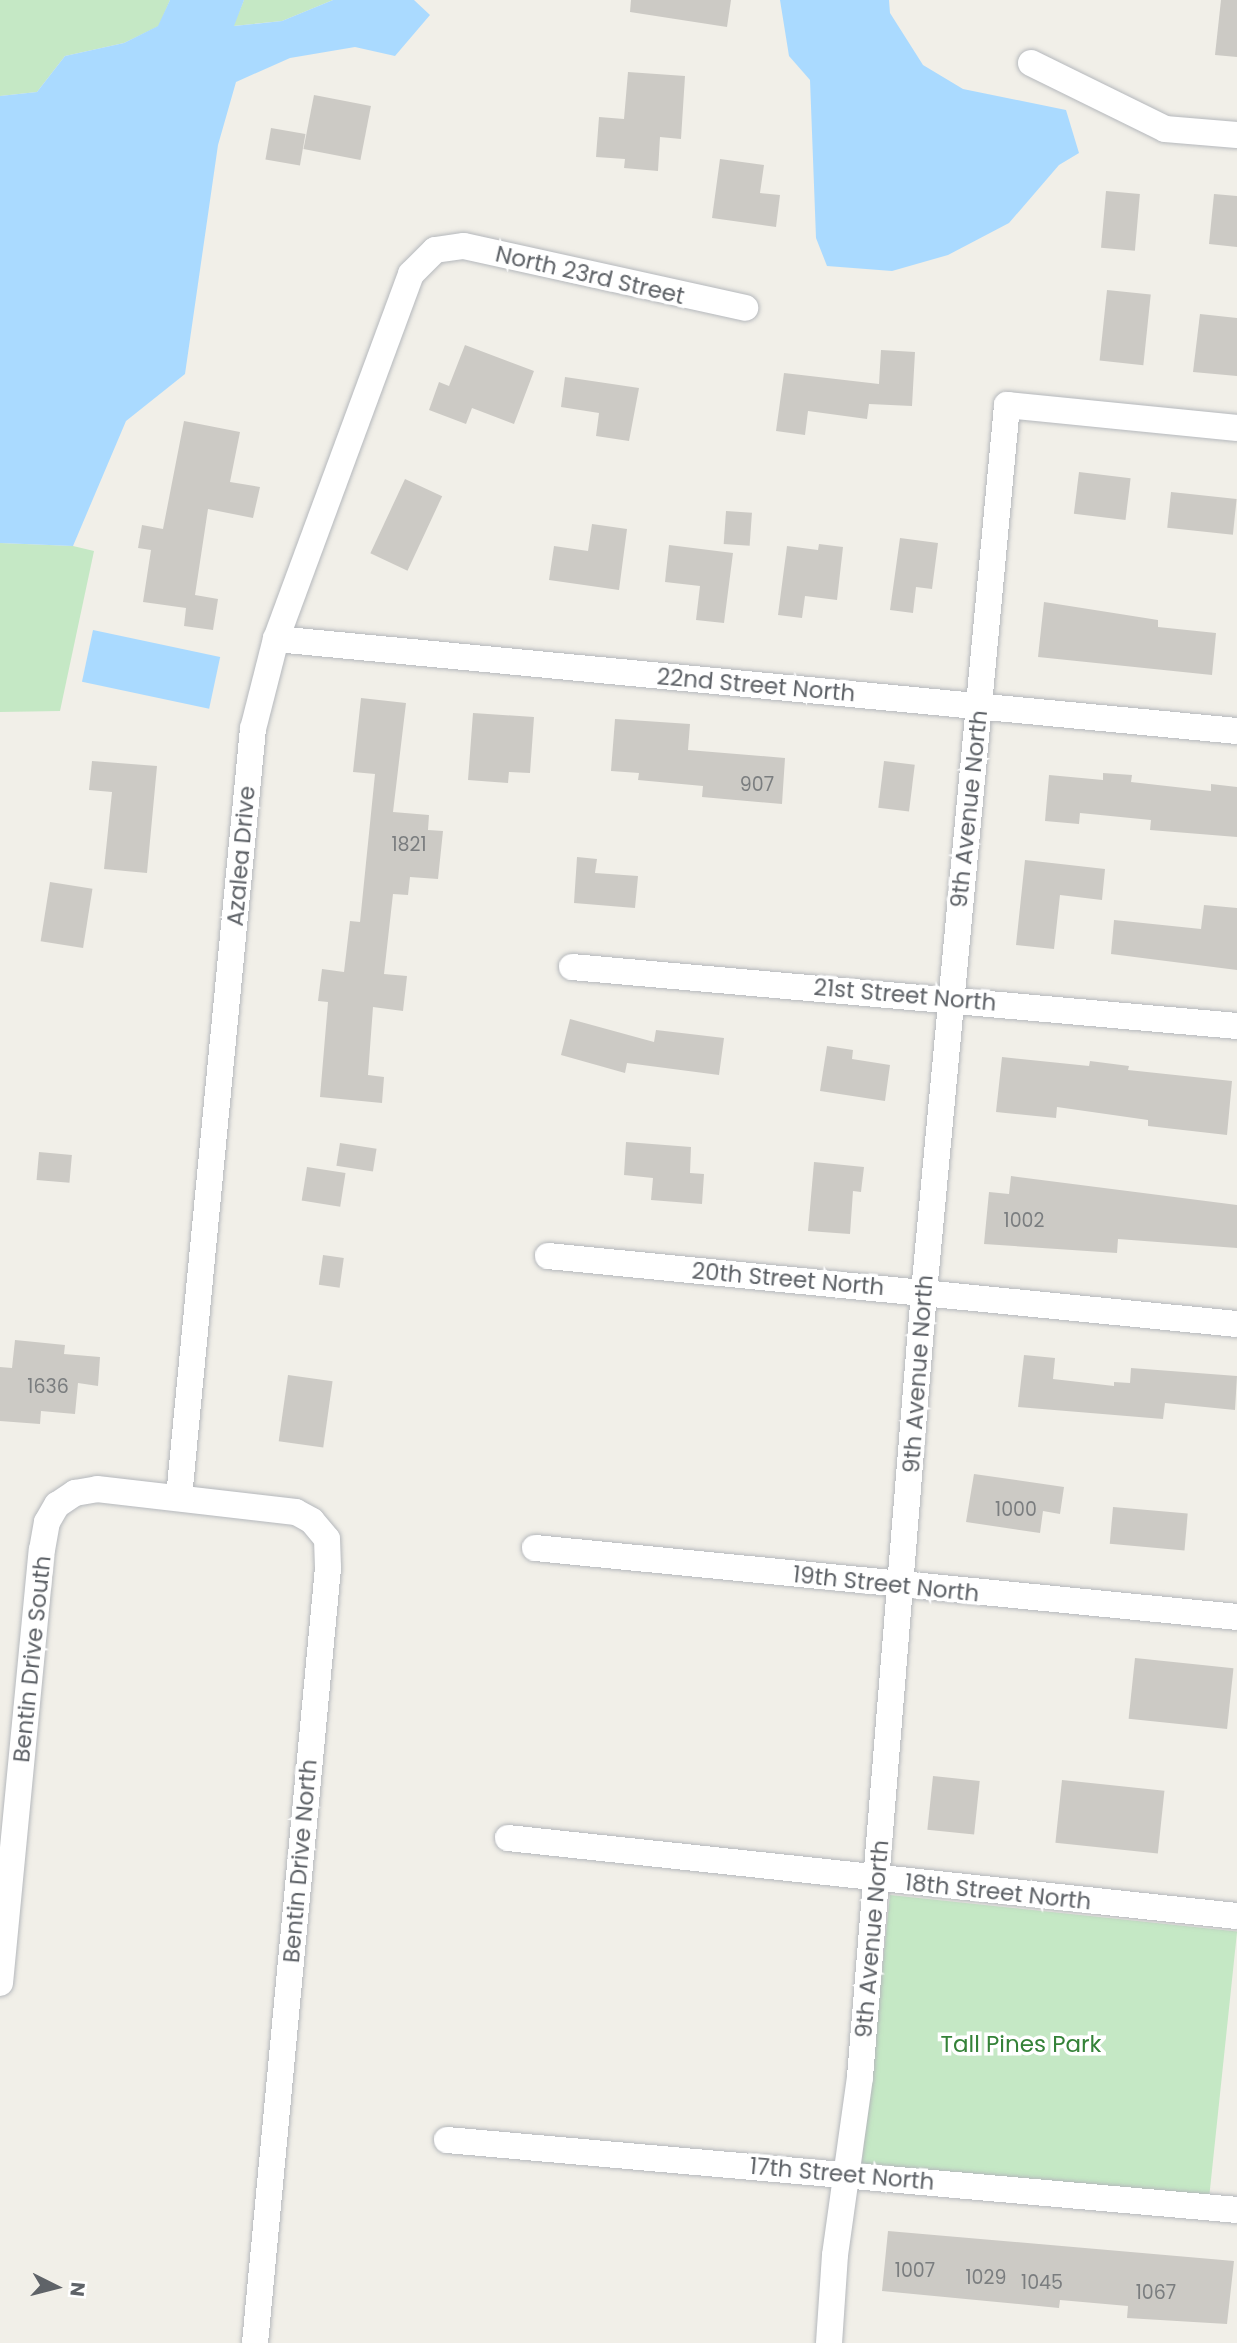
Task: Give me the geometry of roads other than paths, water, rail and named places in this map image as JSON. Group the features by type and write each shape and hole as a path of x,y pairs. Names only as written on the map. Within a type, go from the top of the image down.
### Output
{"street":[{"path":"1031,63 1166,129 1237,135"},
{"name":"North 23rd Street","path":"435,250 464,246 745,308"},
{"name":"Azalea Drive","path":"179,1497 253,729 276,639 411,274 435,250"},
{"name":"9th Avenue North","path":"830,2343 877,1881 924,1292 1007,405 1237,428"},
{"name":"22nd Street North","path":"276,639 1237,731"},
{"name":"21st Street North","path":"572,967 1237,1026"},
{"name":"20th Street North","path":"548,1256 1237,1324"},
{"name":"Bentin Drive South","path":"0,1983 47,1522 57,1505 75,1493 97,1489 179,1497"},
{"name":"Bentin Drive North","path":"179,1497 296,1512 312,1521 327,1539 255,2343"},
{"name":"19th Street North","path":"535,1548 1237,1617"},
{"name":"18th Street North","path":"508,1838 790,1865 877,1881 1237,1916"},
{"name":"17th Street North","path":"447,2140 846,2173 1237,2210"}],"water":[{"path":"170,0 244,0 234,26 282,21 333,0 414,0 430,15 395,56 355,47 290,58 236,82 218,145 185,374 126,421 73,546 0,543 0,96 37,92 65,56 124,43 158,26"},
{"path":"780,0 889,0 890,13 923,65 963,89 1066,110 1079,153 1059,165 1009,223 948,255 892,271 827,266 816,238 810,80 789,56"},
{"path":"93,630 220,657 209,709 82,682"}],"park label":[{"name":"Tall Pines Park","path":"1021,2044"}]}
